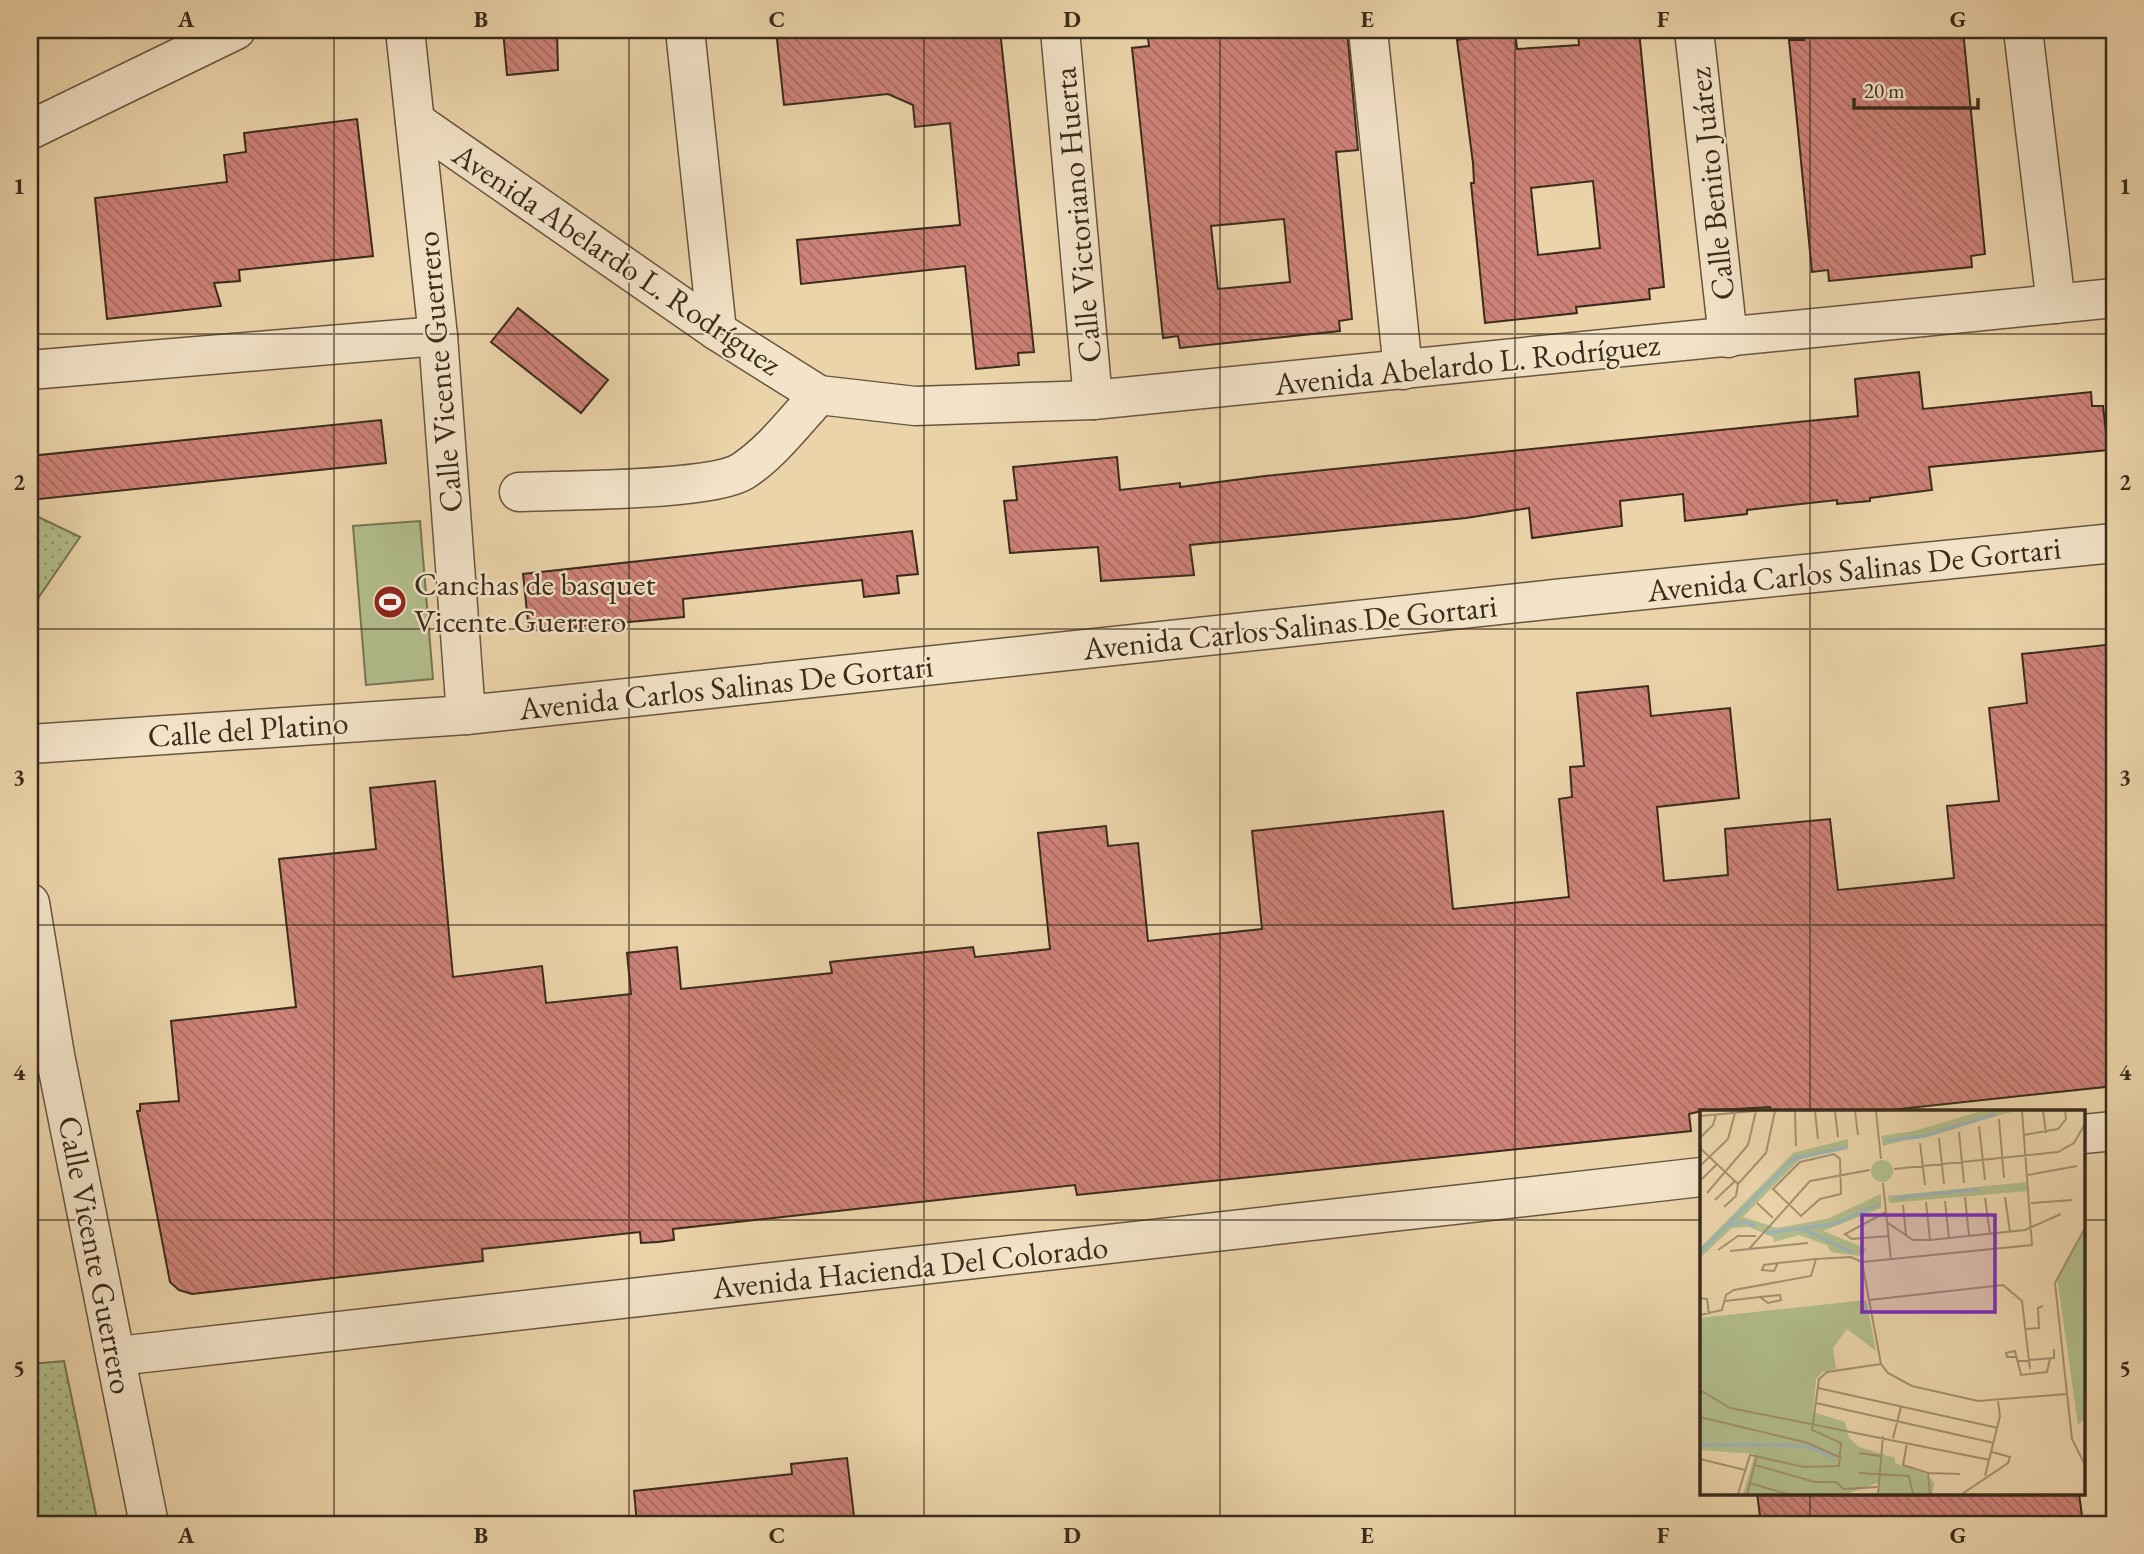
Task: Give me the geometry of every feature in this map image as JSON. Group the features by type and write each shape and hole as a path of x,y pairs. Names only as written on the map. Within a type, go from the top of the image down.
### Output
{"street":[{"path":"30,130 236,30"},
{"name":"Calle Vicente Guerrero","path":"405,30 438,336 466,715"},
{"path":"685,30 717,331"},
{"name":"Calle Victoriano Huerta","path":"1060,30 1093,400"},
{"path":"1368,30 1403,370"},
{"name":"Calle Benito Juárez","path":"1694,30 1728,338"},
{"path":"2023,30 2056,304"},
{"name":"Avenida Abelardo L. Rodríguez","path":"415,121 717,331 819,396 915,407 1093,400 2114,298"},
{"path":"30,370 438,336"},
{"name":"Avenida Abelardo L. Rodríguez","path":"519,492 710,482 741,472 765,453 819,396"},
{"name":"Avenida Carlos Salinas De Gortari","path":"466,715 1541,600 2114,543"},
{"name":"Calle del Platino","path":"30,744 466,715"},
{"name":"Calle Vicente Guerrero","path":"30,903 55,1055 118,1356 149,1524"},
{"path":"2084,1134 2114,1130"},
{"name":"Avenida Hacienda Del Colorado","path":"118,1356 1700,1177"}],"green space":[{"path":"30,513 80,537 30,610"},
{"path":"420,521 433,679 366,685 353,526"},
{"path":"64,1361 98,1524 30,1524 30,1364"}],"building":[{"path":"503,30 557,30 558,70 507,75"},
{"path":"776,30 1000,30 1034,352 1018,353 1019,365 976,369 965,266 801,284 797,240 960,225 950,123 915,127 913,105 888,94 784,105"},
{"path":"1147,30 1347,30 1358,150 1336,152 1352,319 1339,321 1340,331 1180,348 1178,336 1163,338 1132,48 1149,46","holes":["1284,219 1290,282 1218,289 1211,226"]},
{"path":"1470,30 1515,30 1517,49 1579,45 1578,30 1639,30 1664,287 1649,289 1650,299 1576,307 1577,313 1485,323 1471,183 1474,183 1473,163 1457,40 1471,38","holes":["1593,181 1600,248 1538,255 1531,188"]},
{"path":"1803,30 1963,30 1985,254 1971,256 1972,267 1829,281 1828,270 1812,272 1789,40 1804,40"},
{"path":"357,119 373,256 239,270 240,281 214,283 221,306 107,319 95,198 227,182 224,155 246,152 244,133"},
{"path":"518,308 608,380 581,413 491,342"},
{"path":"1919,372 1923,409 2091,392 2092,406 2103,406 2108,450 1929,467 1932,490 1870,498 1870,501 1837,504 1837,500 1747,510 1747,514 1685,521 1683,494 1620,501 1622,526 1532,538 1529,508 1466,518 1190,545 1194,575 1101,581 1098,547 1010,553 1004,501 1017,500 1013,467 1117,457 1120,490 1180,483 1180,487 1858,416 1855,379"},
{"path":"381,420 386,463 30,500 30,456"},
{"path":"912,531 918,574 897,576 899,593 864,597 862,580 803,586 683,599 684,617 529,631 523,574"},
{"path":"2114,644 2114,1086 1890,1110 1771,1110 1770,1107 1700,1110 1689,1114 1691,1131 1077,1195 1075,1185 673,1229 674,1240 658,1242 641,1243 640,1232 482,1249 483,1261 192,1294 179,1290 170,1282 137,1111 140,1111 140,1104 179,1101 171,1021 296,1007 279,859 376,849 370,788 435,781 453,977 542,966 546,1003 631,994 627,953 677,947 681,989 832,973 830,962 973,947 975,957 1050,949 1038,833 1106,826 1108,846 1138,843 1148,941 1262,929 1252,831 1443,811 1453,909 1569,897 1559,799 1572,797 1570,767 1584,766 1577,693 1648,686 1651,716 1730,708 1739,798 1657,807 1664,881 1728,875 1725,829 1830,819 1838,890 1954,878 1947,806 1999,801 1989,708 2027,703 2022,654"},
{"path":"847,1458 855,1524 637,1524 634,1491 792,1474 791,1464"},
{"path":"1757,1494 2079,1494 2083,1524 1761,1524"}],"place":[{"name":"Canchas de basquet Vicente Guerrero","path":"390,602"}]}
